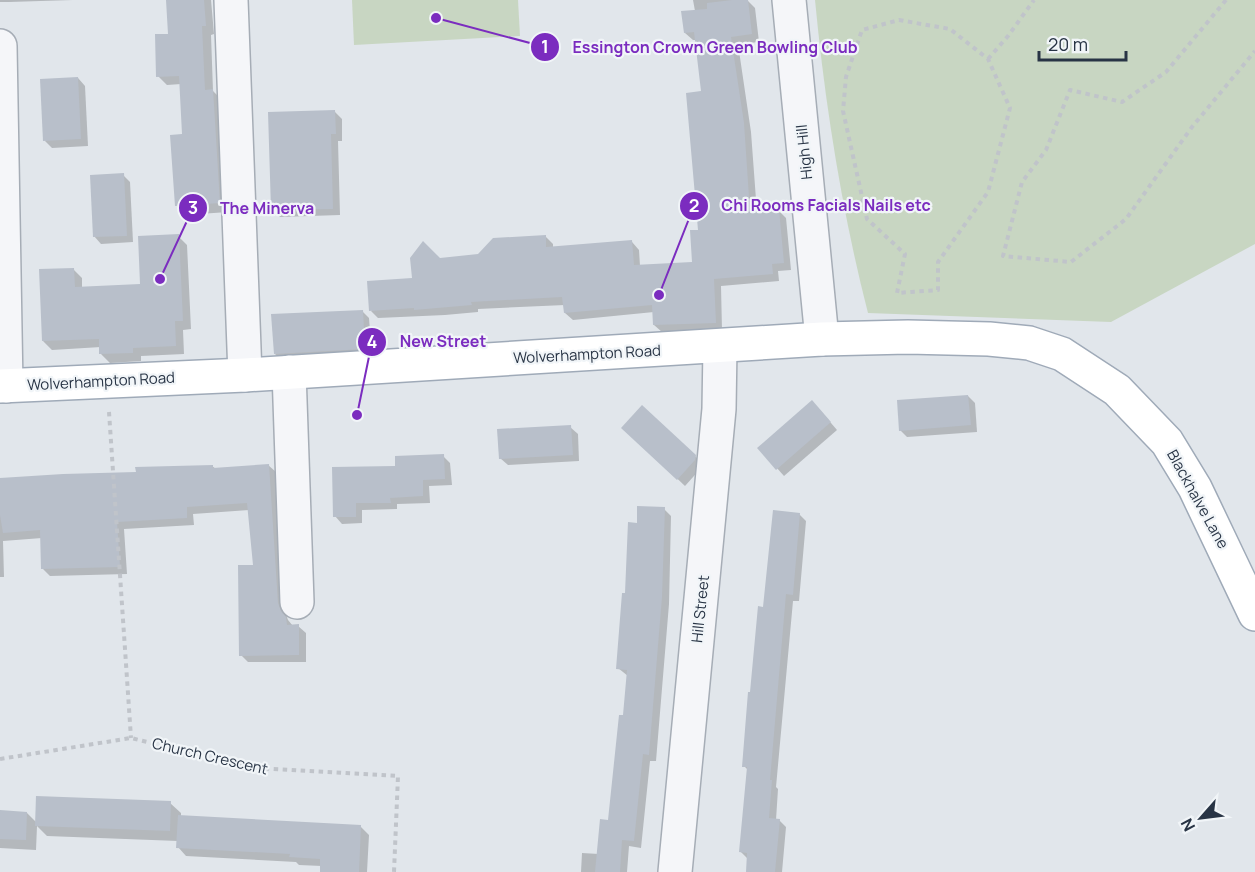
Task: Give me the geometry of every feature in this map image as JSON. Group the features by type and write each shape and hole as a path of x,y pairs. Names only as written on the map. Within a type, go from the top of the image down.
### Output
{"main road":[{"name":"Wolverhampton Road","path":"3,386 245,375 822,339 908,337 989,339 1029,343"},
{"name":"Blackhalve Lane","path":"1029,343 1062,354 1117,390 1167,442 1195,488 1255,614"}],"street":[{"path":"231,0 245,375"},
{"name":"High Hill","path":"789,0 822,339"},
{"path":"0,46 3,386"},
{"name":"Hill Street","path":"675,872 719,409 720,346"},
{"path":"290,372 297,602"}],"path":[{"path":"988,59 1034,0"},
{"path":"1226,0 1166,72 1122,102 1070,90 1046,150 1022,182 1003,256 1071,262 1126,219 1191,127 1255,51"},
{"path":"899,20 950,29 988,59 1010,108 988,192 938,262 938,290 897,293 905,254 867,219 843,111 846,77 862,30 899,20"},
{"path":"107,381 131,738"},
{"name":"Church Crescent","path":"0,759 131,738 254,768 398,776 394,872"}],"green space":[{"path":"352,0 518,0 520,36 354,45"},
{"path":"815,0 1255,0 1255,244 1111,322 868,313 850,236 836,158"}],"building":[{"path":"166,0 204,0 206,26 202,26 205,90 213,89 220,203 175,206 170,135 182,134 179,76 156,77 155,34 168,34"},
{"path":"748,0 752,34 731,37 744,123 750,212 779,209 784,263 772,264 773,274 714,279 716,323 653,325 652,305 564,313 562,297 471,302 472,305 414,310 414,308 369,311 367,281 412,278 410,258 423,241 440,258 478,254 493,238 546,235 546,247 632,240 634,265 692,262 690,230 698,230 686,93 701,91 694,32 684,33 681,11 707,9 707,3"},
{"path":"78,77 81,139 43,141 40,79"},
{"path":"335,110 336,134 331,134 333,209 271,210 268,112"},
{"path":"124,173 127,236 93,237 90,175"},
{"path":"179,234 183,321 175,321 176,346 133,348 133,353 99,354 99,339 42,341 39,269 74,268 75,287 140,284 138,236"},
{"path":"363,310 365,349 274,354 271,314"},
{"path":"968,395 971,425 899,431 897,400"},
{"path":"812,400 831,422 776,470 757,448"},
{"path":"642,405 696,455 695,460 677,480 621,428"},
{"path":"571,425 573,455 499,459 497,429"},
{"path":"444,454 445,479 423,480 423,496 390,498 391,503 356,503 356,517 333,517 332,467 395,466 395,456"},
{"path":"269,464 278,603 286,617 287,625 299,624 299,655 239,656 238,565 253,565 247,503 187,507 187,518 117,522 120,567 41,569 40,530 3,533 0,515 0,478 136,472 135,467 213,465 213,468"},
{"path":"637,506 665,507 662,597 649,755 643,754 634,841 622,840 620,872 595,872 600,819 608,820 619,715 623,715 627,670 616,669 622,593 625,593 628,522 637,523"},
{"path":"773,510 800,513 793,595 786,594 770,780 772,780 769,818 780,819 775,872 746,872 747,853 739,852 747,767 742,767 758,606 763,607"},
{"path":"36,796 171,801 170,831 35,826"},
{"path":"0,810 27,812 26,840 0,839"},
{"path":"178,815 361,825 359,872 320,872 320,859 289,857 290,854 176,848"}],"place":[{"name":"Essington Crown Green Bowling Club","path":"436,18"},
{"name":"The Minerva","path":"160,279"},
{"name":"Chi Rooms Facials Nails etc","path":"659,295"},
{"name":"New Street","path":"357,415"}]}
